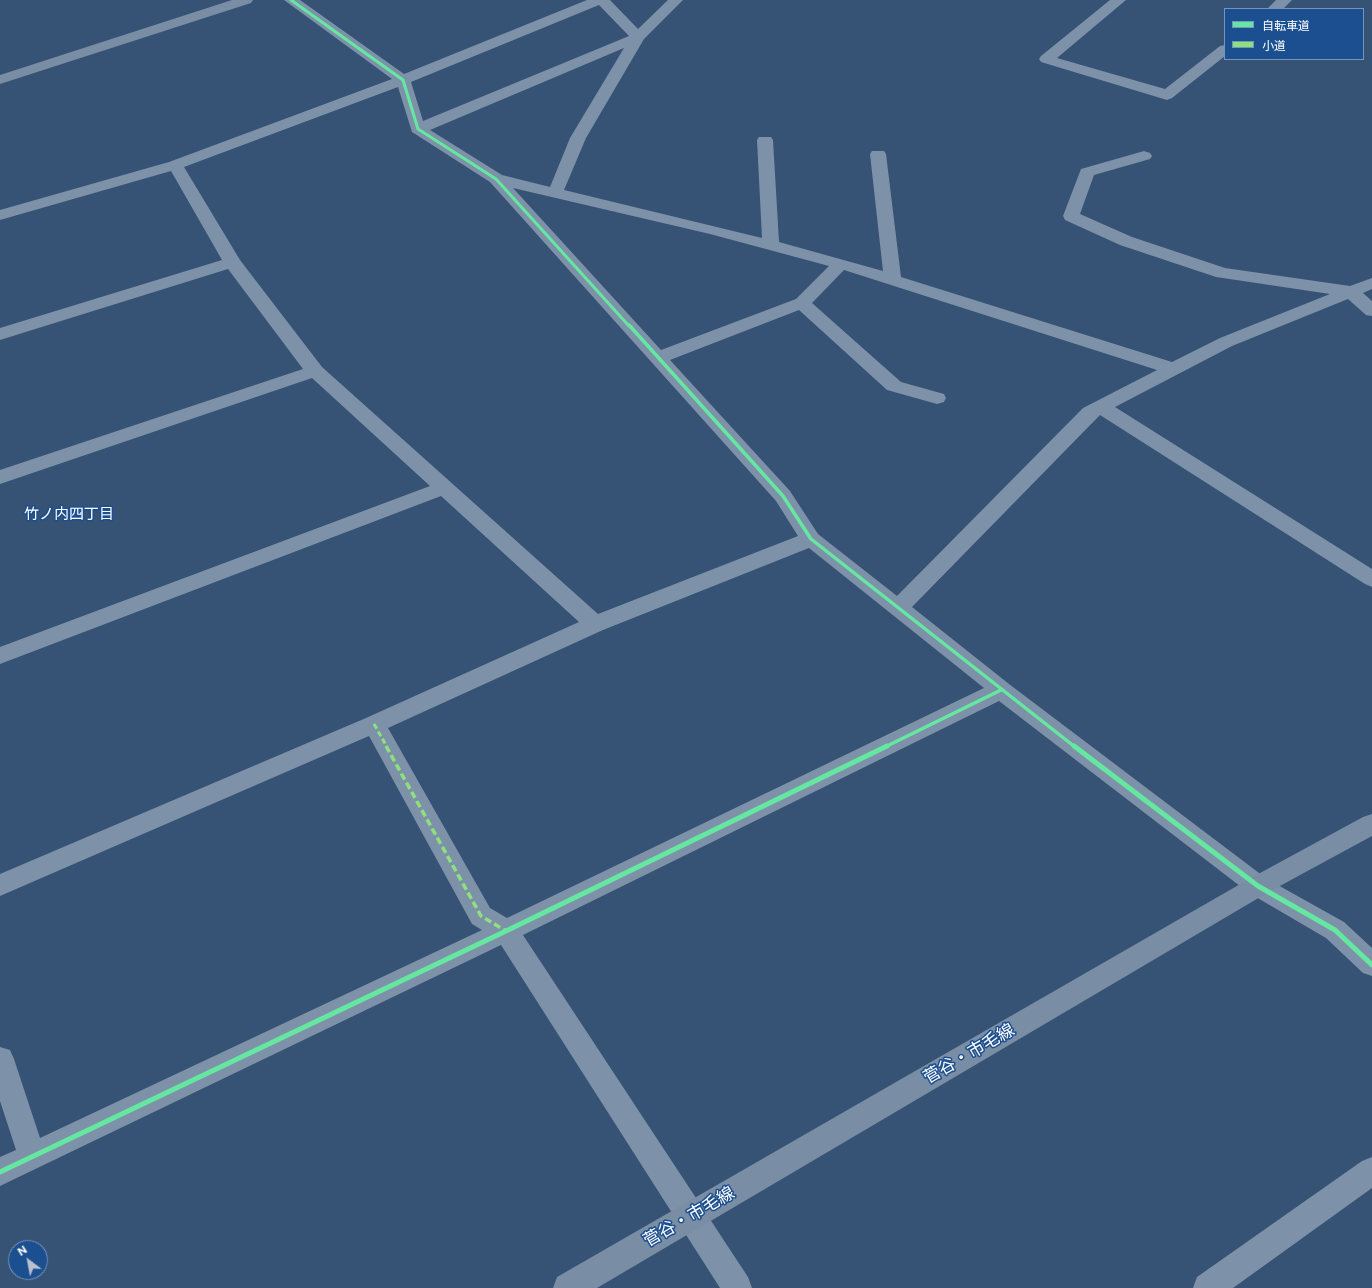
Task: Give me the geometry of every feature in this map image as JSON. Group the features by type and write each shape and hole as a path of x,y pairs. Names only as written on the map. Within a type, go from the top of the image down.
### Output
{"street":[{"path":"0,80 246,0"},
{"path":"291,0 403,80 418,129 496,179 783,496 811,539 1001,690 1258,886 1334,930 1372,965"},
{"path":"0,215 175,165 403,80 601,0 638,37"},
{"path":"555,193 578,138 638,37 676,0"},
{"path":"1119,0 1046,60 1167,95 1224,50"},
{"path":"1275,8 1285,0"},
{"path":"418,129 638,37"},
{"path":"765,140 771,245"},
{"path":"878,154 893,280"},
{"path":"1144,156 1087,172 1071,216 1126,241 1222,272 1350,291 1372,311"},
{"path":"175,165 232,262 315,371 595,624"},
{"path":"496,179 771,245 841,264 1173,369"},
{"path":"0,334 232,262"},
{"path":"658,358 802,303 841,264"},
{"path":"898,608 1090,412 1226,342 1372,283"},
{"path":"802,303 894,386 937,398"},
{"path":"0,477 315,371"},
{"path":"1100,406 1372,579"},
{"path":"0,656 444,488"},
{"path":"0,885 374,724 595,624 811,539"},
{"path":"0,1172 506,931 1001,690"},
{"path":"374,724 481,916 506,931 737,1288"},
{"name":"菅谷・市毛線","path":"568,1288 1258,886 1372,824"},
{"path":"0,1059 32,1156"},
{"path":"1224,1284 1372,1171"}],"marked path":[{"path":"374,724 481,916 506,931"}],"cycle path":[{"path":"291,0 403,80 418,129 496,179 783,496 811,539 1001,690 1258,886 1335,930 1372,965"},
{"path":"0,1172 506,931 1001,690"}],"district":[{"name":"竹ノ内四丁目","path":"69,514"}]}
